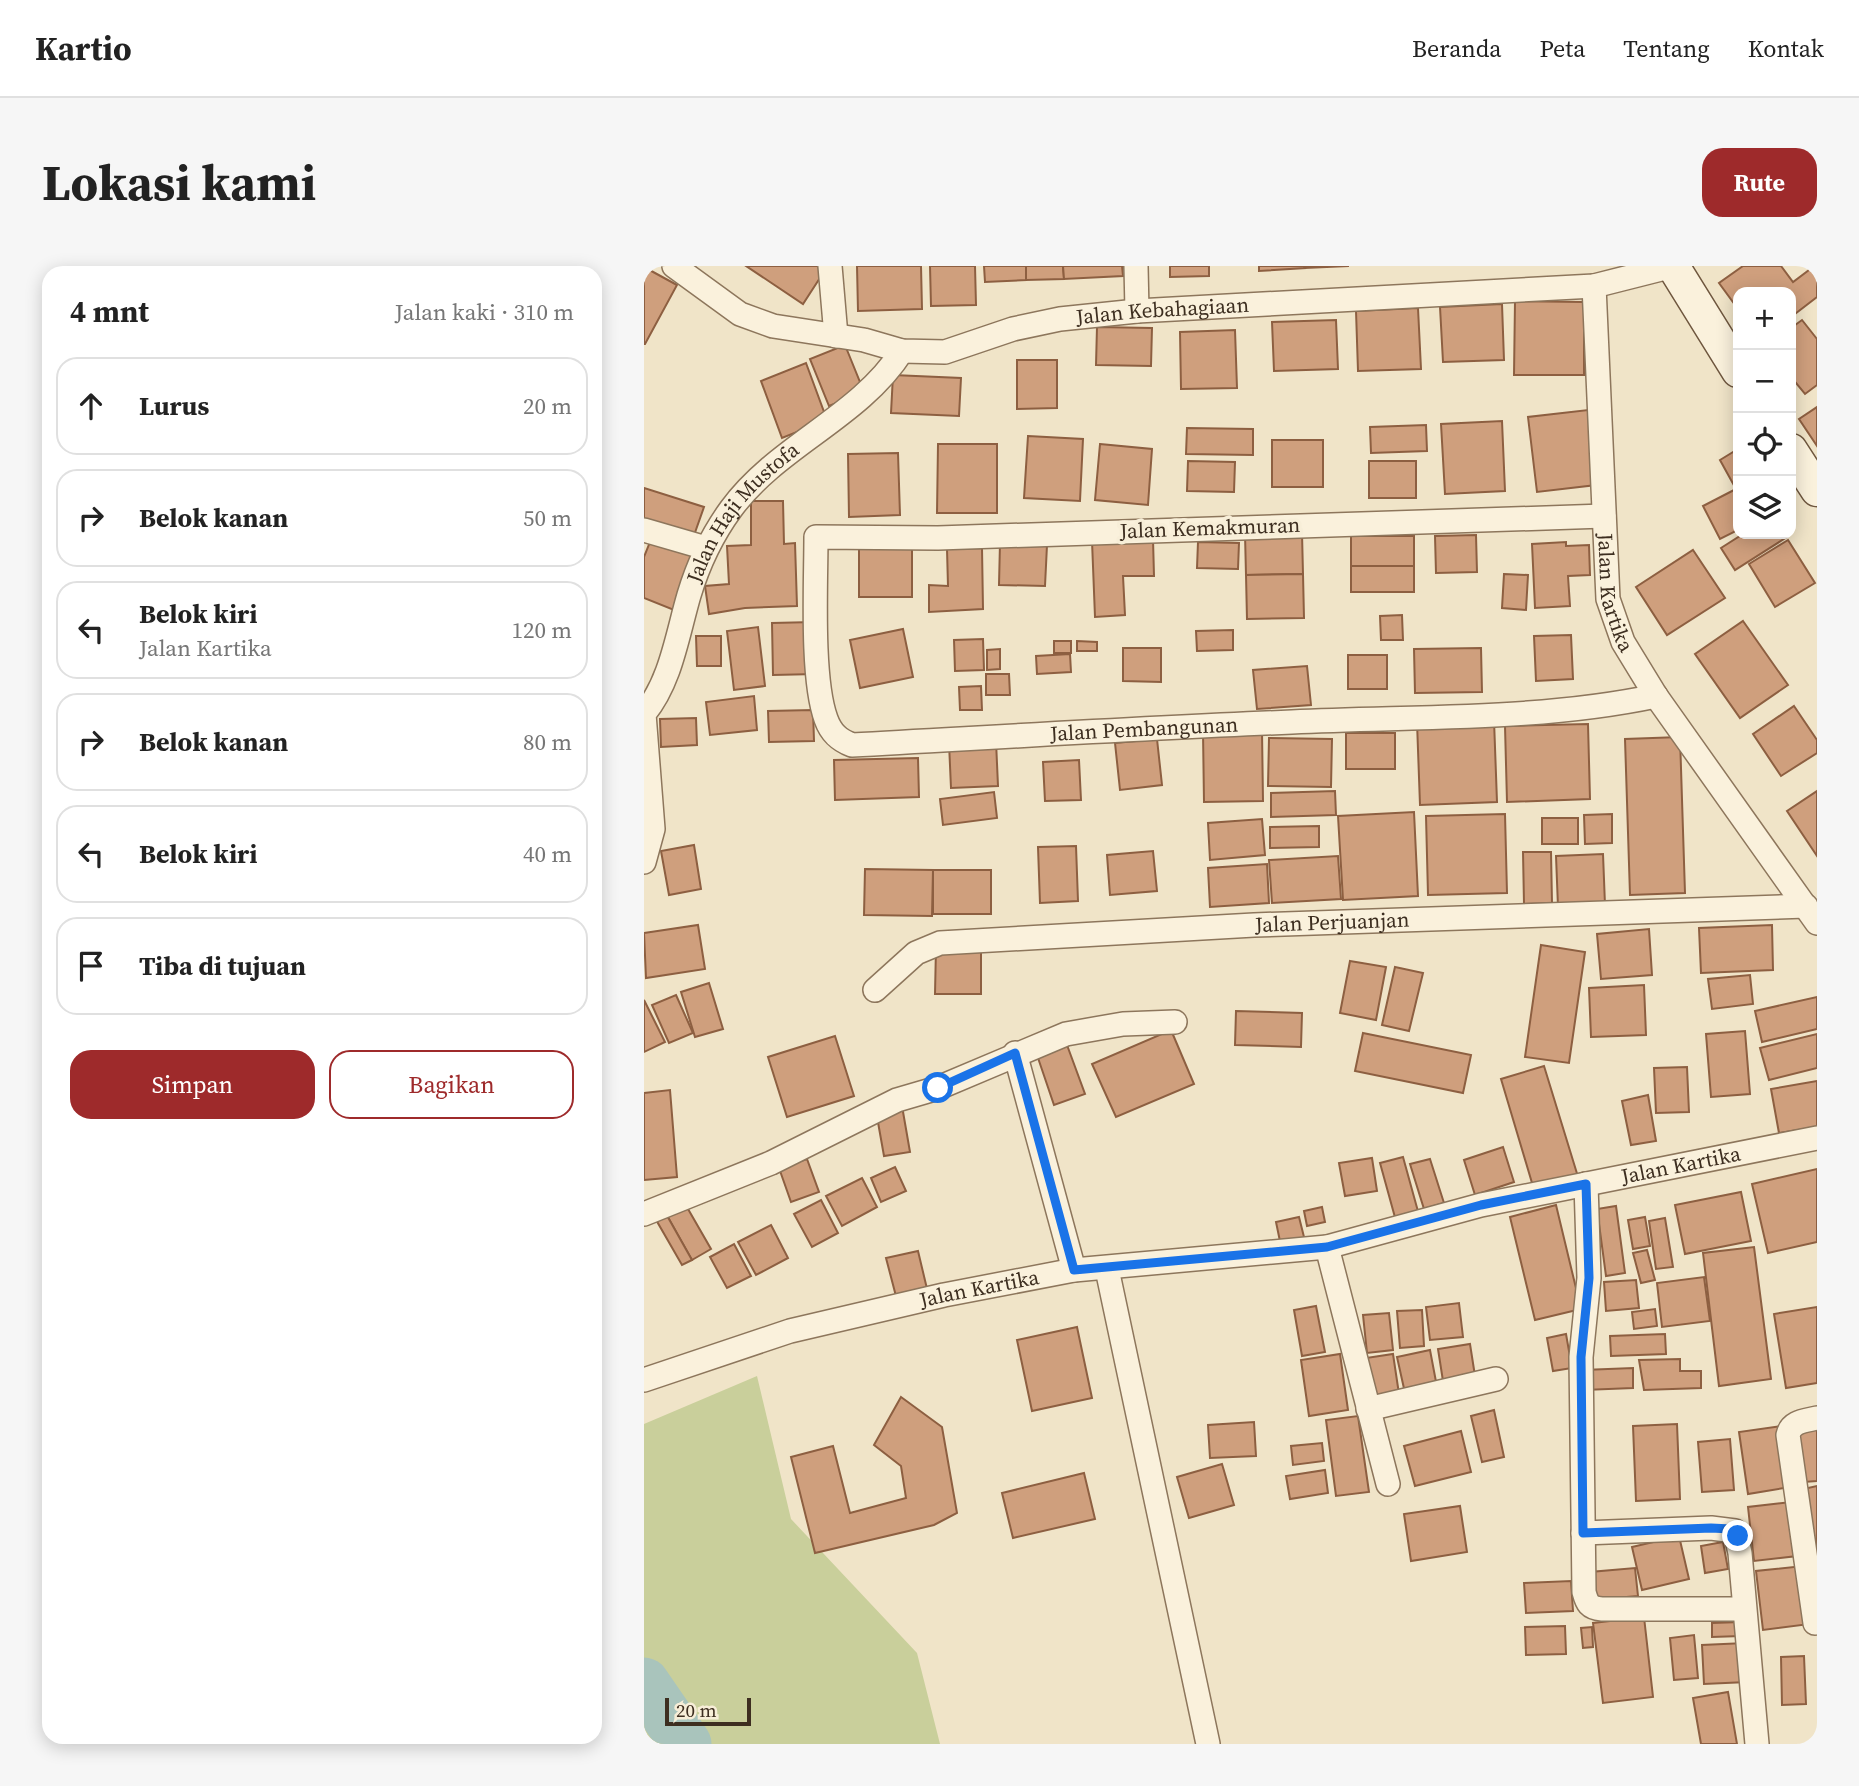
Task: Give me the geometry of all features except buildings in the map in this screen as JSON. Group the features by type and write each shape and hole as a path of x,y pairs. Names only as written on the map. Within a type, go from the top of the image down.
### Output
{"main road":[{"path":"1673,266 1733,363"},
{"path":"1796,458 1817,490"}],"street":[{"name":"Jalan Kebahagiaan","path":"674,266 740,314 773,326 864,340 902,351 945,352 1036,323 1137,311 1594,286 1673,266"},
{"path":"831,266 836,336"},
{"path":"1136,266 1137,311"},
{"name":"Jalan Kartika","path":"1594,286 1605,575 1615,623 1636,665 1656,696 1811,915"},
{"name":"Jalan Haji Mustofa","path":"644,714 657,698 664,682 690,592 706,548 731,508 761,477 807,438 866,396 887,374 902,351"},
{"name":"Jalan Kemakmuran","path":"816,537 938,538 1604,516"},
{"path":"644,530 706,548"},
{"name":"Jalan Pembangunan","path":"816,537 815,595 822,702 832,730 840,740 852,745 1291,722 1548,713 1604,707 1656,696"},
{"path":"644,714 649,800 653,813 652,840 644,862"},
{"name":"Jalan Perjuanjan","path":"875,990 916,953 940,943 1254,925 1811,915"},
{"path":"644,1214 716,1188 821,1141 862,1116 897,1100 938,1088 1015,1053 1066,1034 1123,1024 1175,1022"},
{"path":"1015,1053 1074,1270"},
{"name":"Jalan Kartika","path":"644,1380 790,1331 944,1295 1074,1270 1327,1247 1481,1205 1817,1138"},
{"path":"1586,1184 1589,1278 1581,1357 1584,1592 1587,1604 1594,1609 1743,1609"},
{"path":"1327,1247 1388,1484"},
{"path":"1107,1269 1208,1744"},
{"path":"1368,1409 1496,1379"},
{"path":"1815,1623 1788,1435 1790,1428 1796,1423 1817,1418"},
{"path":"1583,1533 1731,1529 1738,1536 1757,1744"}],"green space":[{"path":"757,1376 791,1519 917,1653 940,1744 644,1744 644,1424"}],"waterway":[{"path":"644,1683 686,1744"}],"route":[{"path":"938,1088 1015,1053 1074,1270 1327,1247 1481,1205 1586,1184 1589,1278 1581,1357 1584,1424 1583,1533 1711,1528 1731,1529 1738,1536"}]}
